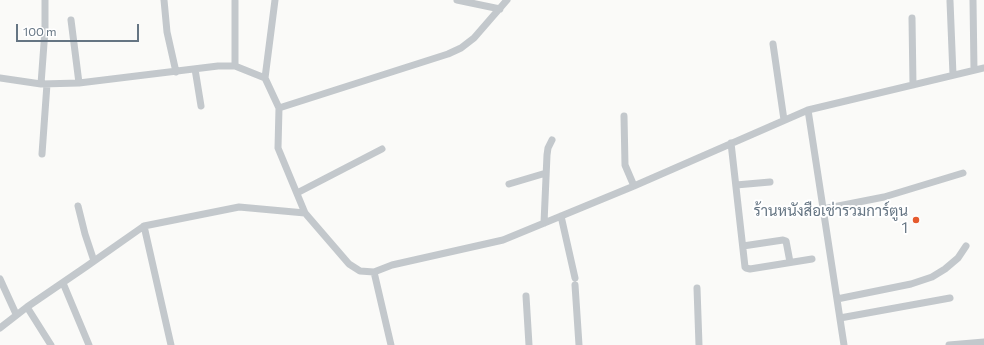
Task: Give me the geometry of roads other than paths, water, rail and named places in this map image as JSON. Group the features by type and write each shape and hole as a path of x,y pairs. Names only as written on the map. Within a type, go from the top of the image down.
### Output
{"street":[{"path":"42,154 45,0"},
{"path":"164,0 166,32 176,72"},
{"path":"275,0 265,78 279,108 278,148 305,213 349,264 360,271 374,272 392,265 503,240 634,186 808,110 984,68"},
{"path":"457,0 500,9"},
{"path":"279,108 448,54 461,48 474,38 507,0"},
{"path":"974,0 974,70"},
{"path":"235,1 235,66"},
{"path":"950,1 954,75"},
{"path":"912,18 913,85"},
{"path":"71,20 79,83"},
{"path":"773,44 784,120"},
{"path":"0,78 44,84 79,83 218,66 235,66 265,78"},
{"path":"195,69 201,106"},
{"path":"808,110 844,345"},
{"path":"624,116 625,165 634,186"},
{"path":"544,223 548,148 552,140"},
{"path":"731,144 745,267 812,259"},
{"path":"297,193 382,148"},
{"path":"823,210 884,197 963,173"},
{"path":"509,184 546,174"},
{"path":"736,185 770,182"},
{"path":"78,206 94,261"},
{"path":"0,328 27,306 144,226 239,207 305,213"},
{"path":"561,216 575,282 579,345"},
{"path":"144,226 171,345"},
{"path":"743,246 783,240 786,241 790,262"},
{"path":"837,299 911,284 932,277 945,269 958,258 966,246"},
{"path":"374,272 391,345"},
{"path":"0,279 16,314"},
{"path":"63,282 89,345"},
{"path":"697,288 699,345"},
{"path":"526,296 529,345"},
{"path":"840,318 950,298"},
{"path":"27,306 51,345"},
{"path":"949,345 984,342"}],"place":[{"name":"ร้านหนังสือเช่ารวมการ์ตูน 1","path":"916,220"}]}
